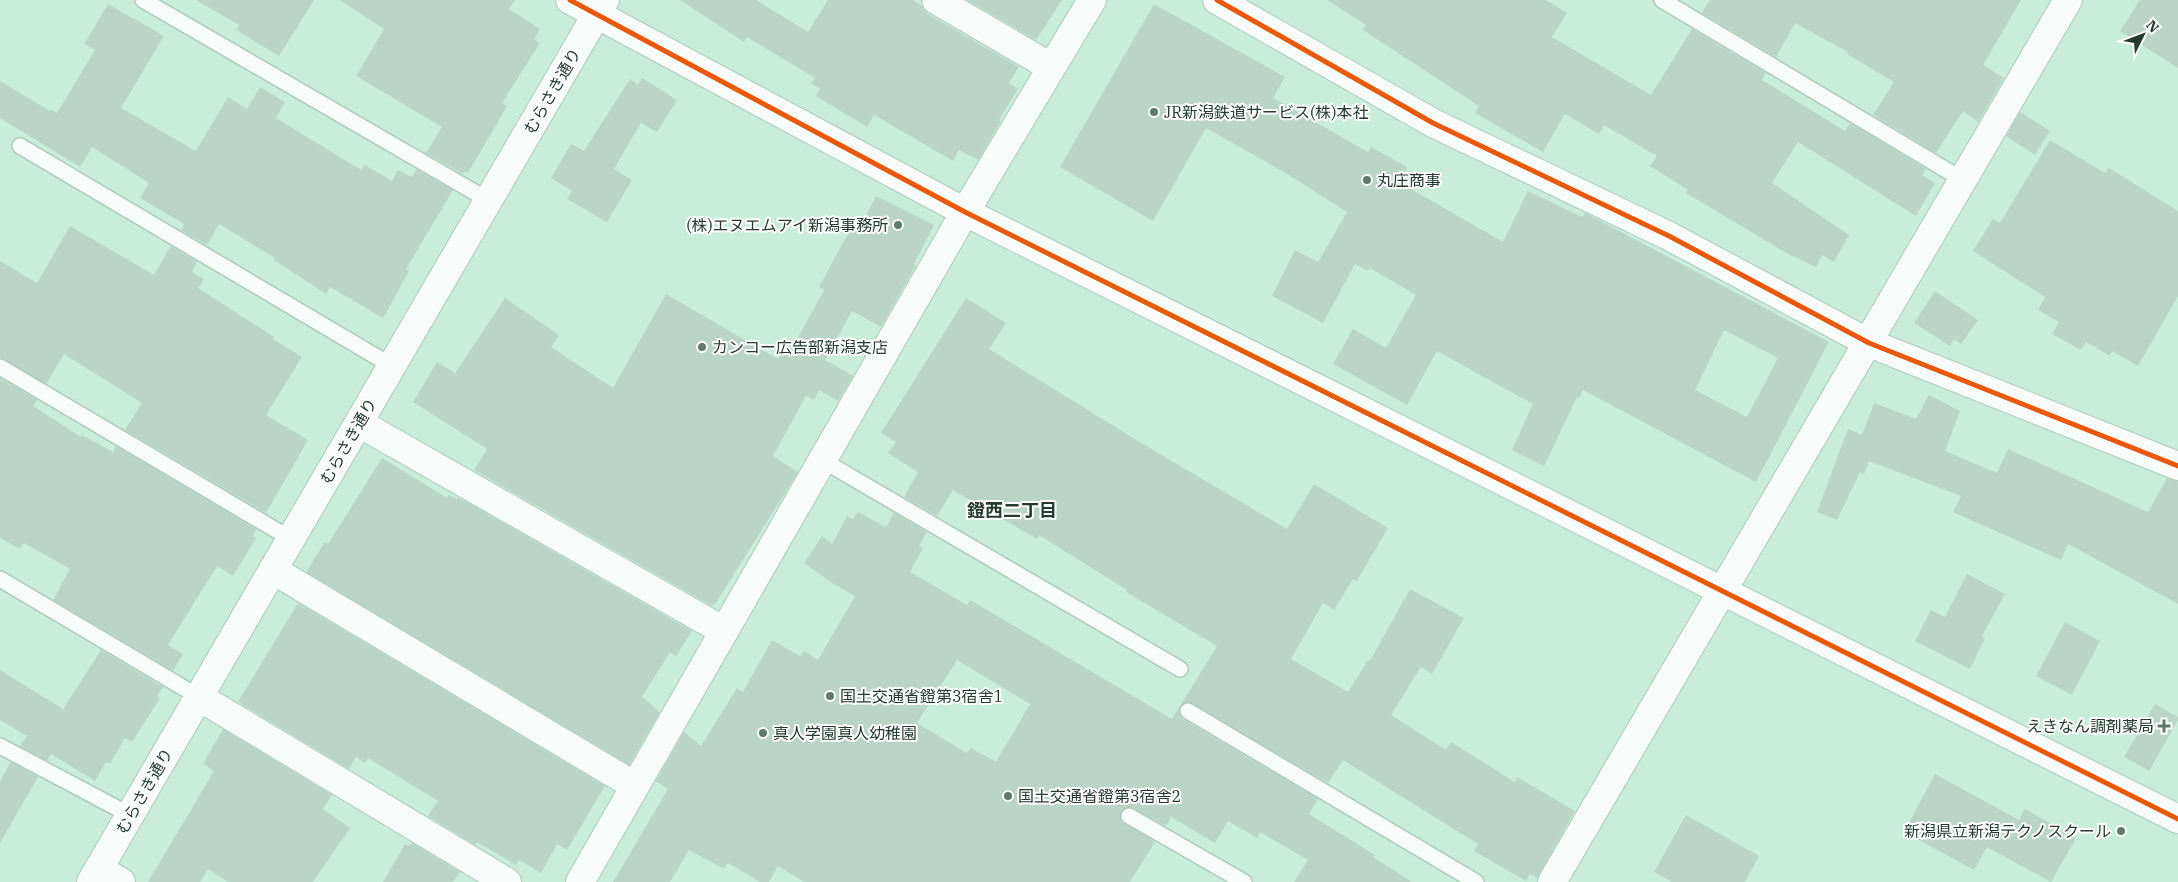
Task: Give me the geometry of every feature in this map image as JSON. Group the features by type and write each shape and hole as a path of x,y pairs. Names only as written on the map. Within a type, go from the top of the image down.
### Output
{"street":[{"path":"570,0 601,8 965,212 2178,819"},
{"path":"936,0 1052,67"},
{"path":"580,882 965,212 1092,0"},
{"path":"1217,0 1433,123 1669,236 1869,343 2178,466"},
{"path":"1552,882 2068,0"},
{"name":"むらさき通り","path":"104,878 130,815 601,8"},
{"path":"358,423 724,631"},
{"path":"272,570 635,786"},
{"path":"199,697 507,882"}],"lane":[{"path":"144,0 488,200"},
{"path":"1662,0 1963,180"},
{"path":"20,146 392,366"},
{"path":"0,367 291,539"},
{"path":"822,460 1180,669"},
{"path":"0,580 199,697"},
{"path":"1188,711 1476,882"},
{"path":"0,746 130,815"},
{"path":"1129,816 1244,882"}],"building":[{"path":"196,0 314,0 279,56 236,30 239,25"},
{"path":"340,0 515,0 509,9 540,29 534,39 540,43 502,103 507,106 468,173 465,171 463,174 426,153 442,127 356,76 384,29"},
{"path":"680,0 756,0 808,32 828,0 913,0 922,6 928,14 1019,67 1009,83 1018,89 978,160 959,150 953,161 874,115 867,127 816,96 820,89 811,83 815,78 747,37 744,42"},
{"path":"967,0 1062,0 1036,40"},
{"path":"1327,0 1546,0 1567,13 1552,37 1651,95 1692,29 1766,73 1762,80 1845,131 1850,123 1926,169 1922,175 1935,183 1916,216 1798,142 1772,183 1849,235 1834,262 1822,255 1816,267 1788,254 1686,193 1688,190 1650,166 1657,156 1604,125 1599,134 1565,114 1543,152 1475,113 1479,106 1363,30 1366,25"},
{"path":"1710,0 2021,0 1983,65 2004,78 1978,122 1963,111 1936,153 1873,115 1894,82 1847,54 1848,52 1795,23 1776,57 1702,13"},
{"path":"2140,0 2178,0 2178,68 2120,31"},
{"path":"108,4 164,36 121,108 196,151 228,97 247,109 260,87 285,102 276,118 361,170 365,165 392,181 398,170 412,177 416,169 453,190 406,269 409,271 383,318 330,287 326,294 274,260 275,258 219,224 207,245 181,230 184,224 140,198 149,183 92,147 80,167 0,118 0,81 50,111 51,109 57,113 95,50 84,44"},
{"path":"1154,4 1285,77 1273,98 1368,152 1371,147 1407,167 1399,182 1503,242 1528,191 1582,217 1585,213 1593,217 1829,342 1756,482 1583,390 1579,398 1577,397 1544,466 1512,450 1533,404 1437,351 1407,405 1333,364 1353,329 1386,348 1416,295 1370,268 1368,271 1355,264 1323,323 1272,296 1295,250 1318,262 1347,212 1289,175 1206,128 1153,221 1060,167","holes":["1724,330 1778,358 1747,417 1695,390"]},
{"path":"642,78 677,100 657,132 641,123 614,169 632,180 607,222 567,199 572,191 551,178 571,144 584,151 630,79 638,85"},
{"path":"2020,112 2050,131 2035,155 2006,136"},
{"path":"2050,140 2105,173 2109,168 2178,211 2178,296 2138,366 2112,351 2110,356 2086,342 2081,350 2052,334 2059,322 2038,310 2045,297 1973,251 1993,219 2000,223"},
{"path":"876,196 934,225 914,264 916,265 881,327 852,311 825,360 853,376 838,401 819,390 814,400 806,396 773,456 798,472 716,603 712,606 474,470 487,449 413,402 437,362 455,373 505,298 559,335 551,347 613,388 666,294 778,359 789,340 795,343 824,290 819,287 852,226 859,230"},
{"path":"70,226 154,275 171,246 197,262 192,272 204,279 198,288 302,357 266,415 308,440 266,513 125,430 142,403 64,354 46,384 0,358 0,261 37,283"},
{"path":"1935,291 1978,320 1961,344 1954,339 1950,346 1914,323"},
{"path":"966,298 1006,323 989,349 1143,444 1287,529 1314,484 1388,528 1357,581 1353,579 1334,610 1323,603 1291,659 1348,692 1368,660 1370,661 1410,589 1464,618 1432,674 1421,667 1391,715 1446,750 1451,742 1515,782 1517,777 1575,811 1537,878 1530,874 1526,881 1474,851 1478,844 1343,760 1328,783 1188,702 1180,707 1180,715 1183,719 1318,799 1309,814 1375,855 1373,857 1412,882 1294,882 1308,860 1260,832 1257,838 1228,821 1215,843 1171,817 1166,826 1129,807 1121,811 1121,821 1155,842 1130,882 804,882 778,866 769,882 760,882 728,863 724,869 689,850 670,882 613,882 668,789 656,781 684,732 701,746 737,688 743,692 772,640 800,656 804,651 818,660 855,596 835,585 804,563 822,536 832,544 847,516 853,519 858,512 886,527 894,513 927,532 919,546 923,548 910,572 967,605 970,600 1172,719 1217,646 1126,592 1127,590 1039,535 1037,539 953,490 937,516 904,497 918,472 888,453 896,442 881,433","holes":["957,660 1030,704 996,762 971,748 967,753 917,723"]},
{"path":"0,378 37,400 33,406 81,437 82,435 113,452 116,446 256,529 253,536 256,538 233,576 217,566 168,645 183,654 173,671 53,600 70,569 24,543 20,549 0,538"},
{"path":"1929,395 1960,411 1945,451 1997,473 2008,449 2148,512 2167,478 2178,481 2178,604 2068,544 2061,560 1953,512 1961,496 1869,461 1864,474 1860,472 1837,520 1817,512 1848,429 1862,435 1874,403 1916,419"},
{"path":"382,458 447,498 449,495 457,499 458,497 692,631 676,656 670,652 642,697 660,712 629,765 306,572 325,542 328,544"},
{"path":"1967,574 2005,594 1982,636 1985,638 1970,669 1915,641 1931,610 1945,617"},
{"path":"298,603 605,786 567,850 557,844 541,873 519,860 516,865 477,842 475,845 428,816 438,801 368,758 365,763 356,757 349,769 238,702"},
{"path":"2065,622 2100,641 2072,695 2036,676"},
{"path":"101,650 163,687 157,696 160,698 132,742 125,738 110,764 106,762 95,781 51,754 47,761 20,746 27,736 0,720 0,670 63,709"},
{"path":"2155,704 2178,717 2178,720 2149,771 2124,757"},
{"path":"223,729 332,795 323,809 350,828 313,882 228,882 208,869 200,882 148,882 214,771 203,764"},
{"path":"11,762 38,777 0,843 0,781"},
{"path":"1935,774 2019,820 2025,809 2076,838 2051,882 1987,847 1974,870 1904,832"},
{"path":"1686,815 1759,856 1745,882 1672,882 1654,872"},
{"path":"412,843 460,872 453,882 383,882 405,844 409,846"}],"cycle path":[{"path":"570,0 965,212 2178,819"},
{"path":"1217,0 1433,123 1669,236 1869,343 2178,466"}],"place":[{"name":"JR新潟鉄道サービス(株)本社","path":"1154,112"},
{"name":"丸庄商事","path":"1367,180"},
{"name":"(株)エヌエムアイ新潟事務所","path":"898,225"},
{"name":"カンコー広告部新潟支店","path":"702,347"},
{"name":"国土交通省鐙第3宿舎1","path":"830,696"},
{"name":"えきなん調剤薬局","path":"2164,726"},
{"name":"真人学園真人幼稚園","path":"763,733"},
{"name":"国土交通省鐙第3宿舎2","path":"1008,796"},
{"name":"新潟県立新潟テクノスクール","path":"2121,831"}],"district":[{"name":"鐙西二丁目","path":"1012,510"}]}
